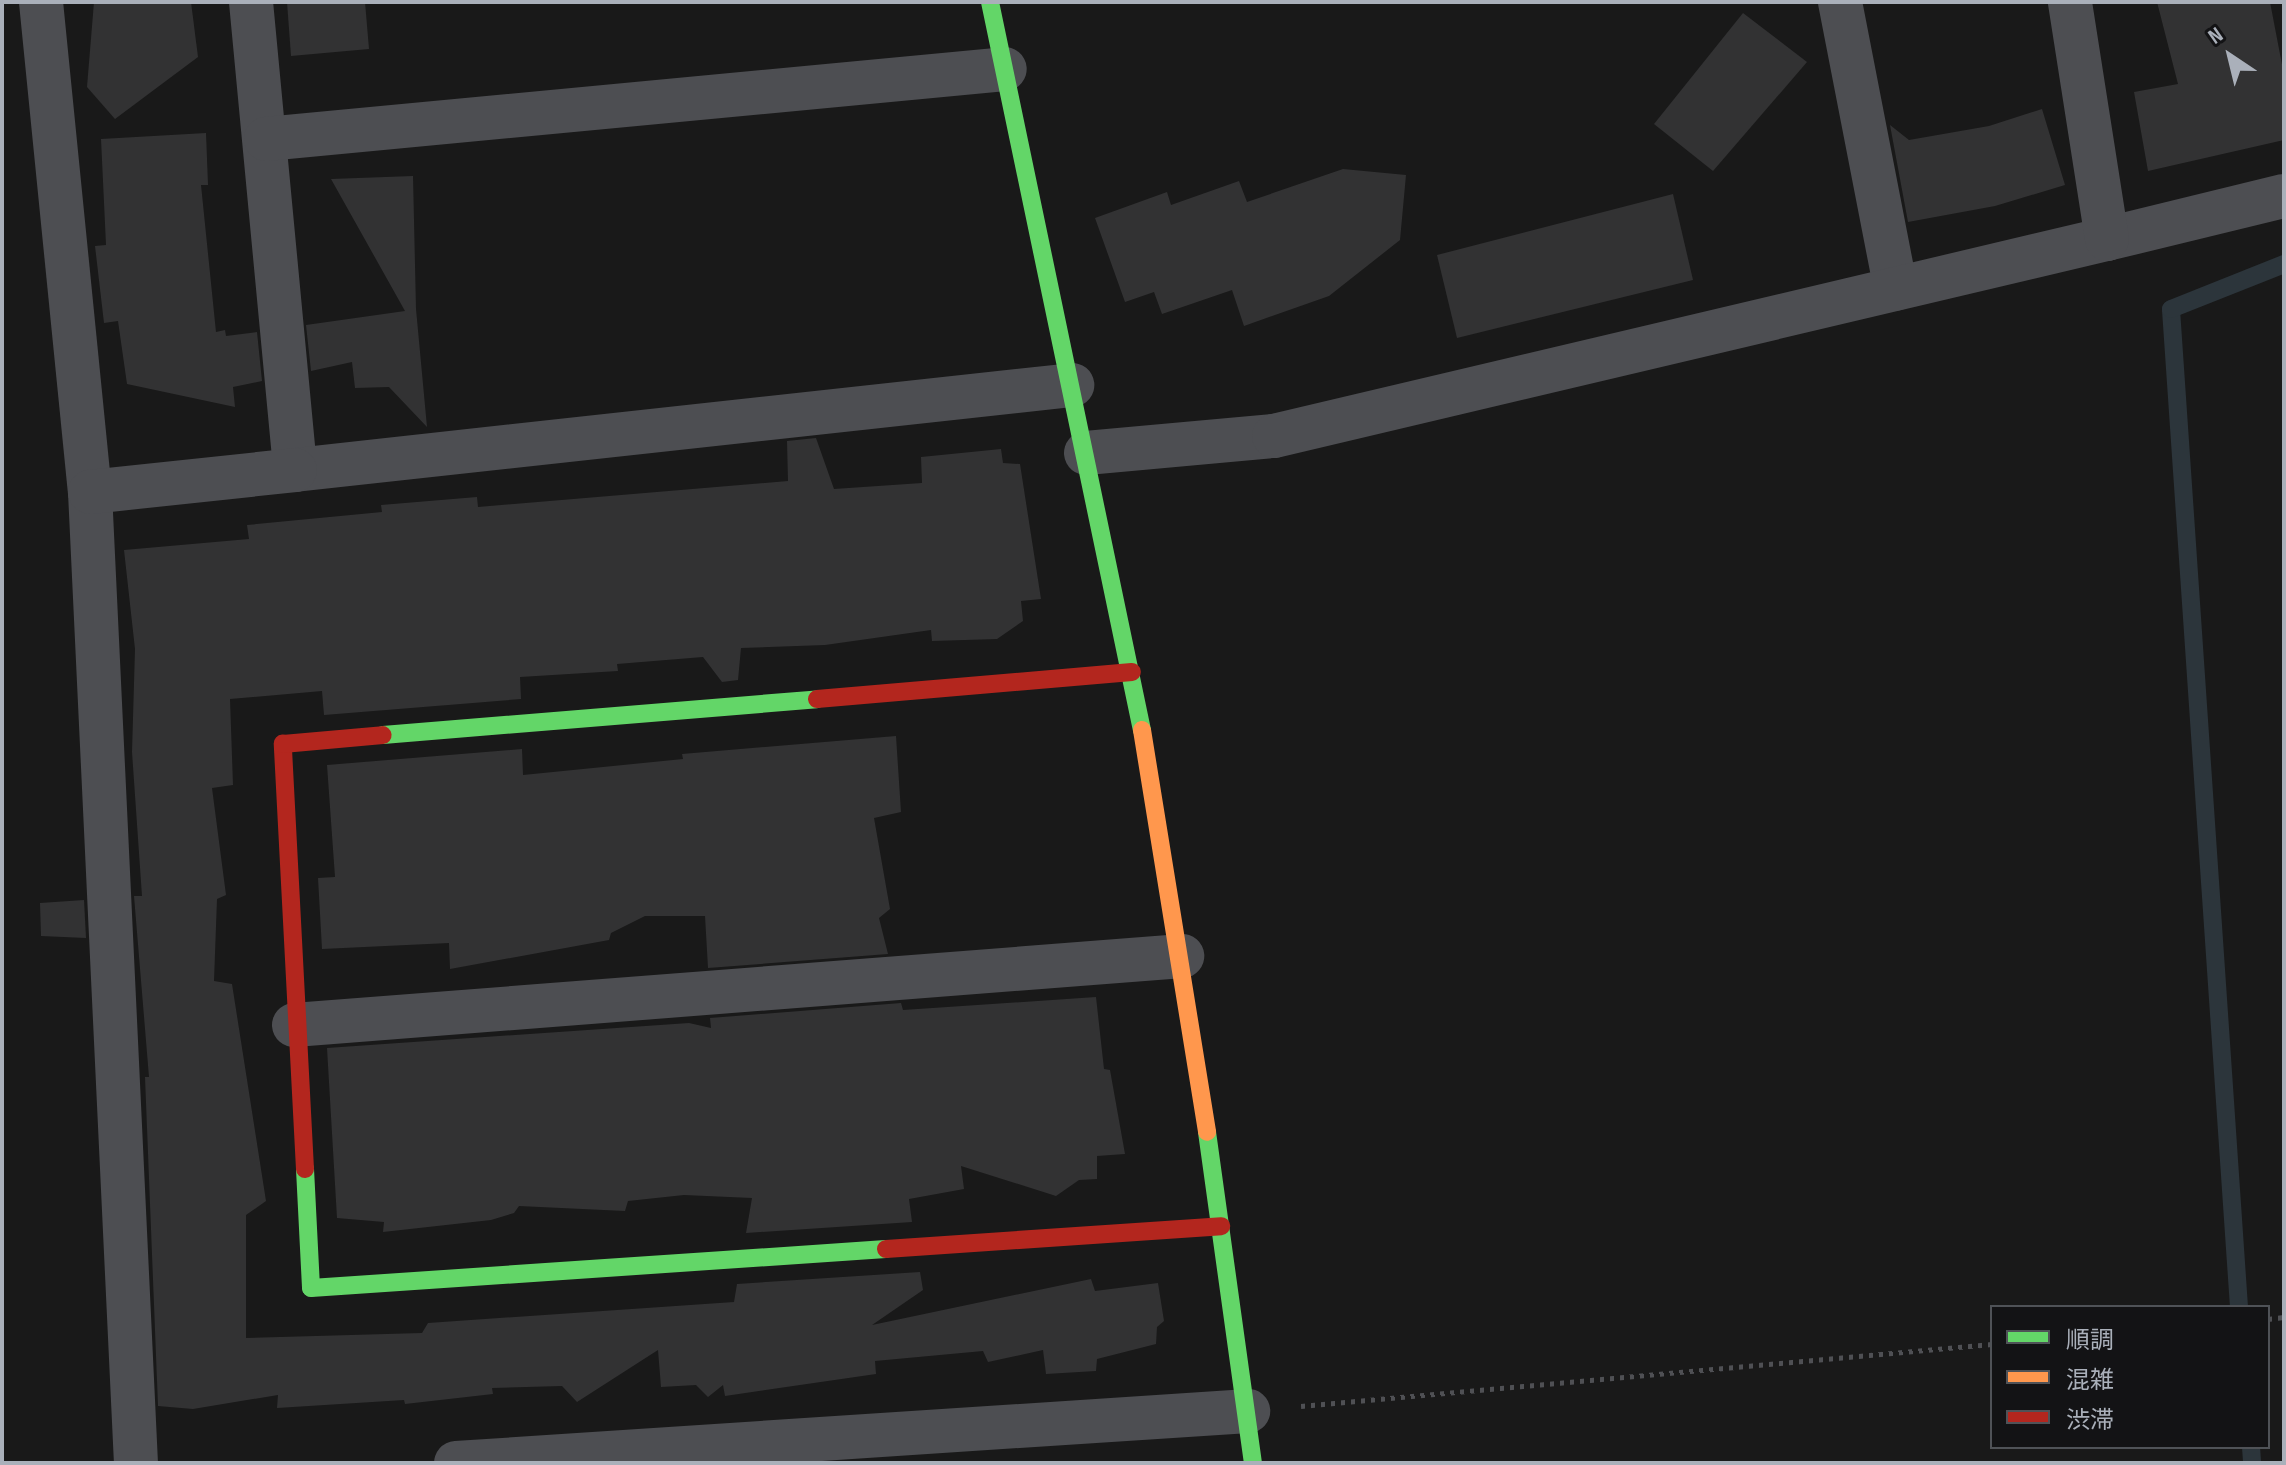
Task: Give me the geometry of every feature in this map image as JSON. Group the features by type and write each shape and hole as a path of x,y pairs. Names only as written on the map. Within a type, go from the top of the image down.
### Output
{"street":[{"path":"41,2 90,492 136,1463"},
{"path":"251,2 295,470"},
{"path":"990,2 1132,672 1182,956 1253,1463"},
{"path":"1840,2 1896,289"},
{"path":"2070,2 2107,239"},
{"path":"266,139 1005,69"},
{"path":"1086,453 1274,436 2284,196"},
{"path":"90,492 1072,385"},
{"path":"1132,672 283,744 294,1025 311,1288 1221,1226"},
{"path":"294,1025 1182,956"},
{"path":"456,1463 1248,1411"}],"path":[{"path":"1248,1411 1990,1344"}],"building":[{"path":"94,2 191,2 198,57 115,119 87,87"},
{"path":"287,2 365,2 369,49 291,56"},
{"path":"2157,2 2270,2 2284,75 2284,140 2148,171 2134,92 2178,84"},
{"path":"1743,13 1807,62 1713,171 1654,124"},
{"path":"2042,109 2065,185 1995,206 1908,222 1890,125 1909,140 1989,126"},
{"path":"206,133 208,185 201,185 216,332 225,330 226,336 257,332 262,381 233,387 235,407 127,384 118,321 104,323 95,246 106,245 101,139"},
{"path":"1343,169 1406,175 1400,240 1329,296 1244,326 1232,290 1162,314 1154,292 1125,302 1095,218 1167,192 1171,205 1239,181 1247,202"},
{"path":"413,176 416,309 427,427 389,387 355,388 352,362 311,371 306,325 405,311 331,179"},
{"path":"1673,194 1693,280 1457,338 1437,255"},
{"path":"816,438 834,489 922,483 921,457 1001,449 1003,463 1020,464 1041,599 1021,601 1023,621 997,639 932,641 931,630 825,645 741,648 738,680 722,682 703,657 617,664 618,671 520,677 521,699 324,715 322,691 230,699 233,785 212,788 226,895 217,899 214,981 232,984 266,1201 246,1215 246,1338 422,1333 428,1323 734,1302 737,1284 920,1272 923,1290 872,1325 1091,1279 1095,1291 1158,1283 1164,1321 1157,1327 1156,1344 1097,1359 1096,1371 1046,1374 1043,1350 988,1362 983,1351 875,1361 876,1374 725,1396 723,1385 708,1397 696,1385 661,1387 658,1350 577,1402 562,1386 492,1388 493,1394 405,1404 404,1400 277,1408 278,1395 193,1409 158,1406 145,1077 149,1077 134,896 142,896 132,752 135,649 124,550 249,539 247,525 382,512 381,505 477,497 478,507 788,481 787,441"},
{"path":"896,736 901,812 874,818 890,909 879,918 888,954 708,968 705,916 645,916 611,933 609,940 450,969 449,943 322,949 318,878 335,877 327,765 522,749 523,775 683,759 682,754"},
{"path":"84,900 86,938 41,936 40,903"},
{"path":"1096,997 1104,1069 1110,1070 1125,1154 1097,1156 1097,1179 1079,1180 1056,1196 961,1166 964,1189 909,1199 912,1222 746,1233 752,1198 684,1195 628,1201 625,1211 519,1206 514,1213 491,1220 383,1232 384,1222 337,1218 327,1048 689,1023 711,1028 710,1018 901,1003 903,1010"}],"waterway":[{"path":"2239,1305 2171,309 2284,264"},
{"path":"2251,1449 2252,1463"}],"traffic: fast":[{"path":"990,2 1142,730"},
{"path":"383,735 817,699"},
{"path":"1207,1132 1253,1463"},
{"path":"305,1169 311,1288 886,1249"}],"traffic: slow":[{"path":"1142,730 1207,1132"}],"traffic: jam":[{"path":"817,699 1132,672"},
{"path":"305,1169 283,744 383,735"},
{"path":"886,1249 1221,1226"}]}
